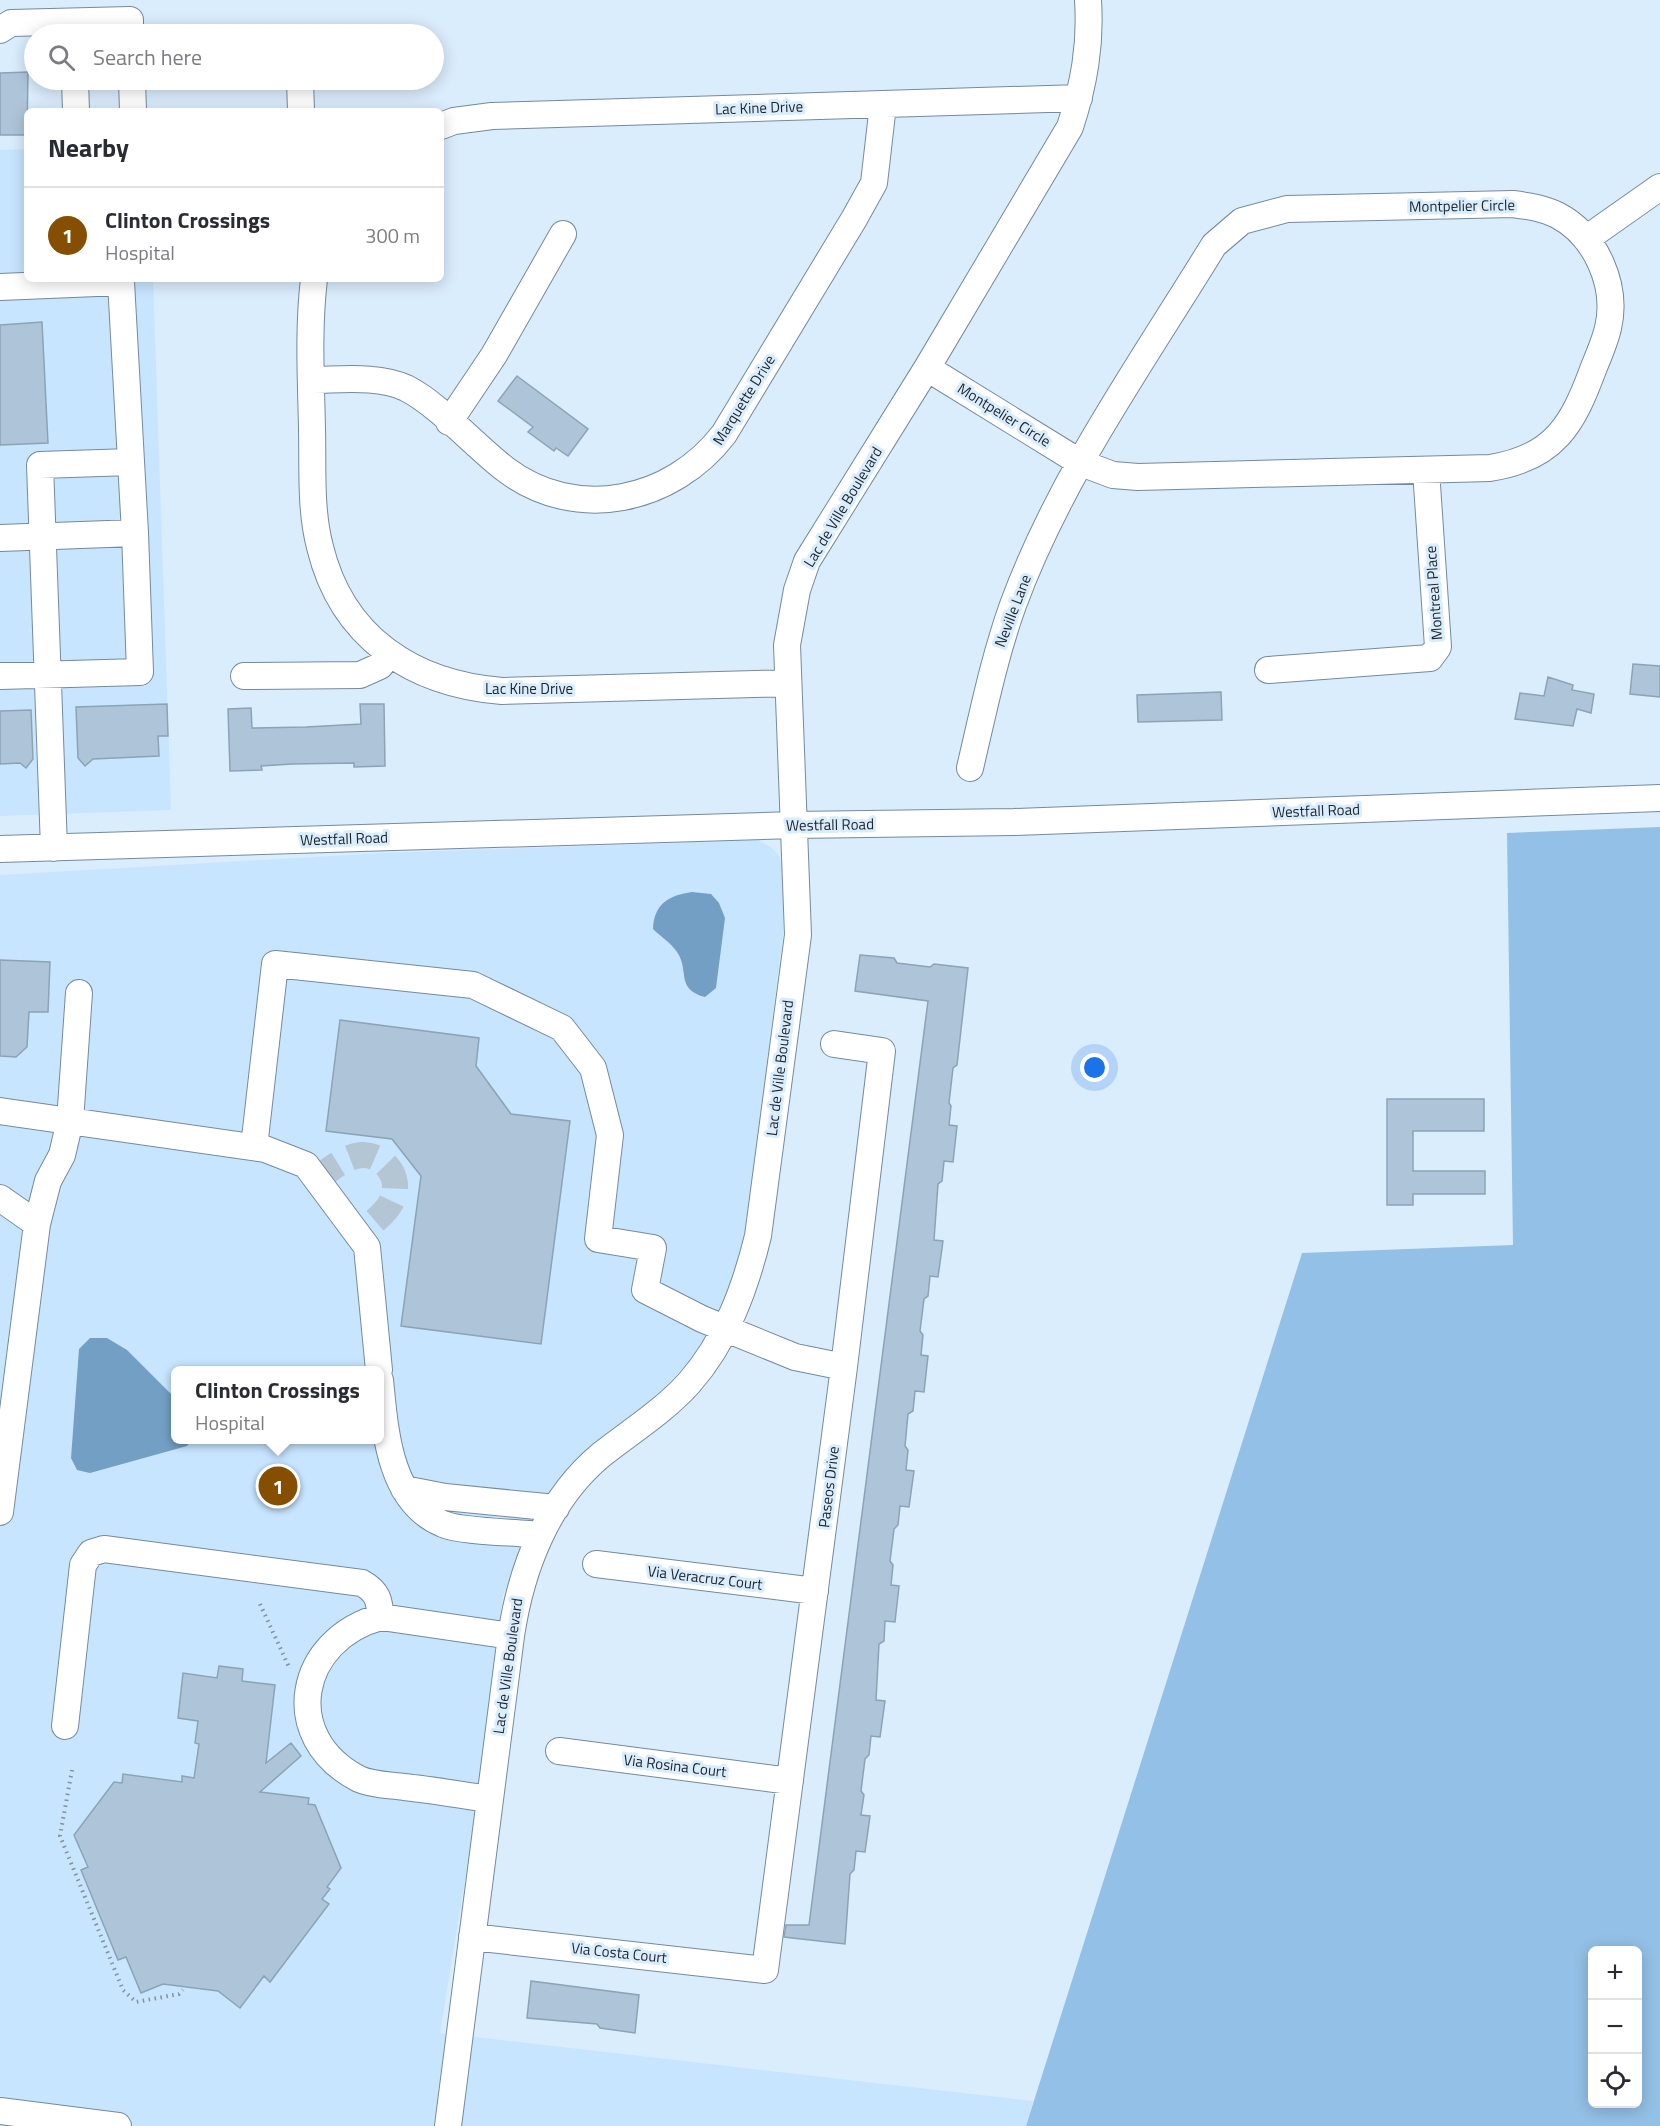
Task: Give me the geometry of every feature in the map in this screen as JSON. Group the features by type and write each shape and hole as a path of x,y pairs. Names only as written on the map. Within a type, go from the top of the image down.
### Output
{"street":[{"name":"Lac de Ville Boulevard","path":"448,2126 511,1636 523,1578 540,1535 556,1508 598,1458 688,1384 705,1364 725,1329 750,1272 759,1236 798,935 787,645 792,613 807,561 927,368 1070,127 1079,98 1089,49 1088,0"},
{"path":"102,24 130,20 130,24"},
{"path":"0,30 11,23 24,24"},
{"path":"75,90 76,108"},
{"path":"132,90 133,108"},
{"path":"300,90 301,108"},
{"name":"Lac Kine Drive","path":"444,125 454,121 492,116 1079,98"},
{"name":"Marquette Drive","path":"310,380 370,380 403,387 427,401 507,470 534,486 561,497 594,501 625,498 658,487 688,470 711,452 724,434 874,183 883,105"},
{"path":"1586,239 1660,187"},
{"name":"Montpelier Circle","path":"927,368 1081,463 1107,474 1138,477 1490,468 1523,460 1550,444 1571,421 1608,330 1610,316 1606,277 1601,263 1586,239 1558,215 1537,207 1513,204 1287,209 1263,213 1242,221 1214,245 1081,463"},
{"path":"449,422 494,355 563,234"},
{"path":"0,287 121,282 140,672 0,676"},
{"name":"Lac Kine Drive","path":"314,282 310,380 313,493 320,548 341,600 367,635 389,654 433,678 478,689 502,691 788,683"},
{"path":"54,848 40,465 131,462"},
{"name":"Neville Lane","path":"970,768 997,650 1014,602 1052,519 1081,463"},
{"name":"Montreal Place","path":"1268,670 1430,658 1435,654 1438,648 1426,470"},
{"path":"0,538 135,533"},
{"path":"244,676 360,675 380,666 389,654"},
{"name":"Westfall Road","path":"0,849 794,825 1014,822 1660,798"},
{"path":"254,1147 275,964 474,985 562,1028 593,1068 610,1135 598,1239 653,1248 645,1290 725,1329 795,1357 844,1367"},
{"path":"0,1512 37,1224 48,1181 62,1155 70,1121 79,993"},
{"name":"Paseos Drive","path":"765,1970 844,1367 882,1051 834,1044"},
{"path":"2,1105 70,1121 265,1149 306,1165 367,1246 379,1366"},
{"path":"0,1198 37,1224"},
{"path":"384,1409 391,1459 404,1489 427,1516 446,1525 540,1535"},
{"path":"404,1489 445,1497 556,1508"},
{"path":"65,1726 82,1565 91,1553 105,1549 362,1583 372,1588 379,1597 381,1617"},
{"name":"Via Veracruz Court","path":"596,1564 815,1591"},
{"path":"490,1799 365,1782 337,1764 317,1741 306,1715 309,1688 320,1659 340,1638 364,1622 381,1617 511,1636"},
{"name":"Via Rosina Court","path":"559,1751 790,1781"},
{"name":"Via Costa Court","path":"472,1937 765,1970"},
{"path":"0,2111 118,2126"}],"path":[{"path":"260,1604 289,1667"},
{"path":"72,1770 60,1836 123,1990 136,2002 179,1994 183,1990"}],"shaded area":[{"path":"24,149 24,282 153,282 171,810 0,816 0,150"},
{"path":"1660,827 1660,2126 1026,2126 1302,1253 1513,1245 1507,833"},
{"path":"758,840 772,848 779,856 783,869 783,936 743,1246 730,1290 712,1328 696,1353 662,1391 611,1430 565,1472 526,1538 503,1595 473,1831 440,2033 1033,2101 1026,2126 0,2126 0,875 383,853"},
{"path":"692,892 711,894 719,903 725,918 716,988 705,997 696,994 686,984 683,966 677,952 653,929 656,913 664,902"},
{"path":"90,1338 107,1338 127,1350 171,1394 171,1444 188,1444 187,1446 90,1473 77,1470 71,1458 79,1349"}],"building":[{"path":"24,72 24,90 28,90 27,108 24,108 24,135 0,135 0,73"},
{"path":"42,322 48,443 0,445 0,325"},
{"path":"517,376 588,429 568,456 556,448 554,451 528,432 533,427 498,401"},
{"path":"1633,664 1660,666 1660,697 1630,694"},
{"path":"1548,677 1573,685 1572,690 1594,694 1591,713 1577,709 1573,726 1515,719 1520,693 1544,696"},
{"path":"1221,692 1222,720 1138,722 1137,695"},
{"path":"167,704 168,736 158,736 159,756 93,759 85,766 78,758 76,707"},
{"path":"360,704 384,704 385,766 354,767 354,763 292,764 261,766 262,770 230,771 228,709 251,708 252,728 306,727 361,724"},
{"path":"31,710 33,759 26,768 20,763 0,764 0,711"},
{"path":"860,955 894,958 897,963 930,967 934,964 968,968 957,1065 953,1068 949,1103 951,1106 949,1125 957,1126 953,1162 944,1161 942,1181 938,1184 934,1240 943,1241 938,1277 930,1276 928,1296 924,1299 920,1331 923,1335 921,1355 928,1356 924,1392 915,1391 913,1411 908,1414 905,1446 908,1450 906,1470 914,1471 909,1507 900,1506 898,1525 894,1529 890,1561 893,1565 891,1585 899,1586 895,1622 885,1621 884,1641 879,1644 876,1700 885,1701 880,1737 871,1736 869,1755 865,1759 861,1815 870,1816 865,1852 856,1851 854,1870 850,1874 845,1944 784,1937 786,1925 809,1925 928,1001 855,991"},
{"path":"0,960 50,962 48,1012 29,1012 27,1047 16,1057 0,1056"},
{"path":"340,1020 479,1038 476,1066 511,1114 570,1121 541,1344 401,1326 421,1176 392,1139 326,1131"},
{"path":"1387,1099 1484,1099 1484,1131 1413,1131 1413,1171 1485,1171 1485,1194 1413,1194 1413,1205 1387,1205"},
{"path":"219,1666 243,1669 242,1681 275,1685 266,1763 291,1743 301,1756 260,1792 309,1798 308,1804 315,1805 341,1868 327,1887 330,1889 322,1899 329,1904 270,1982 264,1976 240,2008 218,1991 163,1984 141,1993 126,1957 118,1960 81,1870 88,1867 74,1835 114,1782 122,1783 123,1774 182,1782 182,1776 194,1778 199,1744 195,1743 198,1721 178,1718 183,1673 217,1678"},
{"path":"531,1981 639,1995 635,2033 600,2028 597,2024 527,2018"}],"tunnel":[{"path":"317,1179 340,1162 356,1156 373,1157 387,1166 392,1173 395,1189 391,1203 383,1214 358,1235"}],"place":[{"name":"Clinton Crossings","path":"278,1486"}]}
